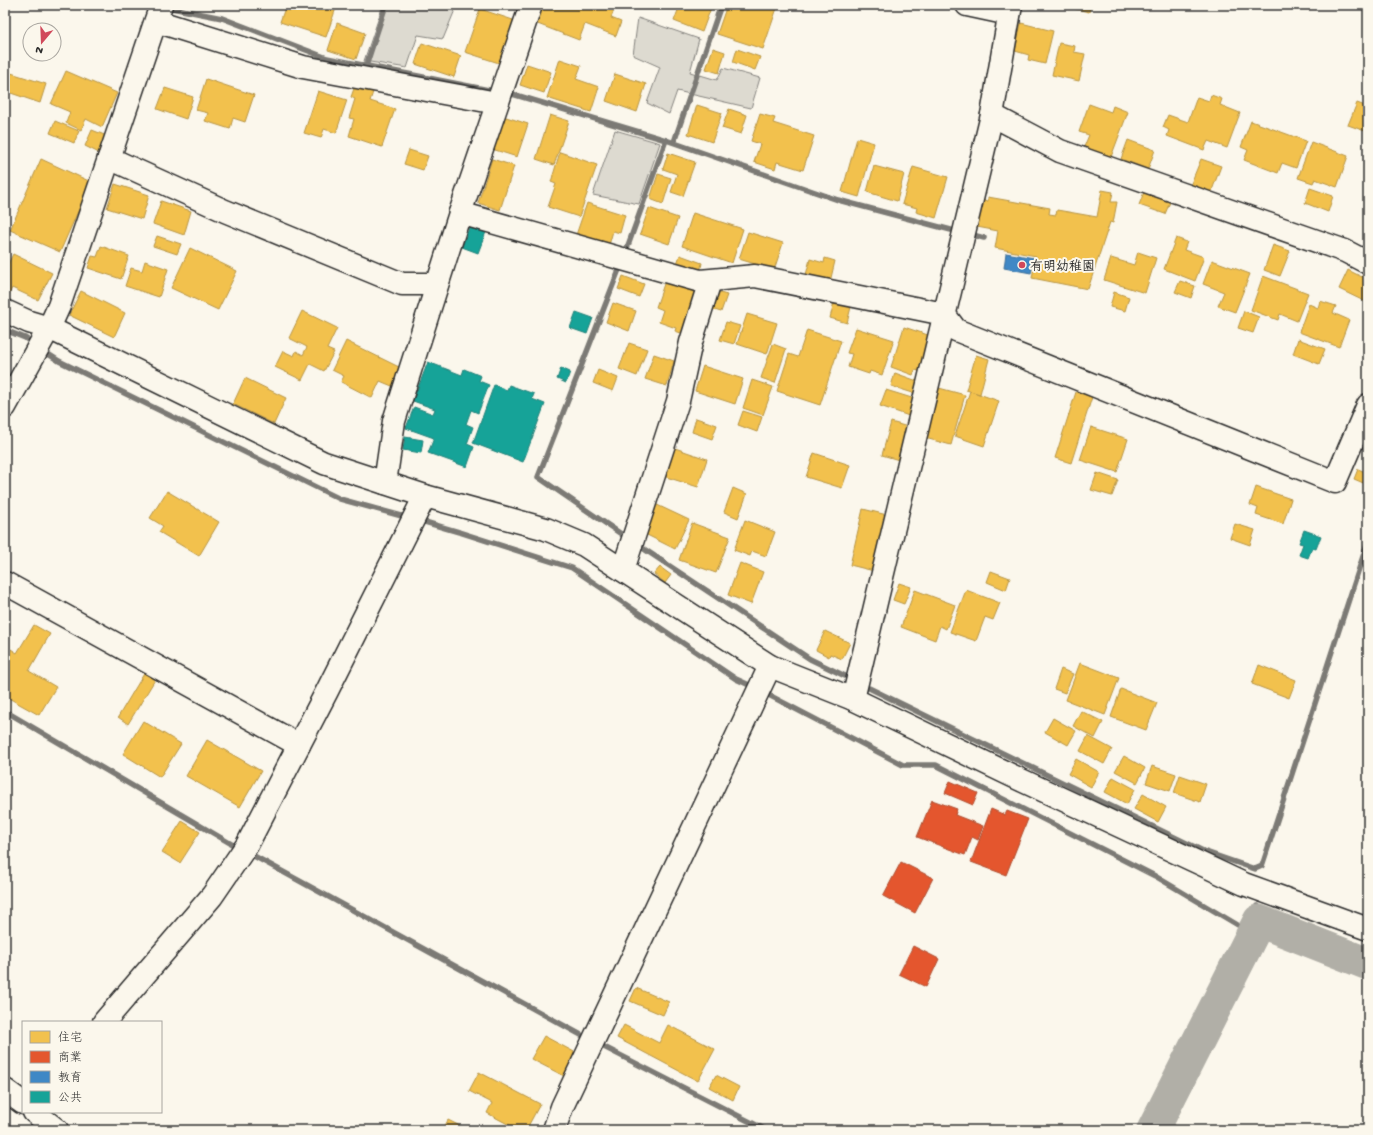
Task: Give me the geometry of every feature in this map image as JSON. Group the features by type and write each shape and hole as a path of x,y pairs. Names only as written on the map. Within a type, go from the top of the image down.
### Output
{"street":[{"path":"385,483 394,421 460,213 531,5"},
{"path":"853,699 992,115 1010,9 966,5"},
{"path":"5,407 41,343 59,306 158,13 303,67 498,103"},
{"path":"992,115 1060,151 1344,251 1368,263"},
{"path":"109,158 225,212 402,284 437,284"},
{"path":"460,213 700,281 755,276 944,314 956,330 1335,482 1368,405"},
{"path":"623,570 678,401 691,342 710,281"},
{"path":"5,311 29,322 41,343 324,463 385,483 417,512 546,529 584,545 623,570 763,683 853,699 1019,780 1244,884 1368,929"},
{"path":"105,1021 212,896 247,845 417,512"},
{"path":"5,583 299,745"},
{"path":"554,1130 562,1107 763,683"},
{"path":"5,1090 22,1102"}],"shaded area":[{"path":"383,5 457,5 443,39 418,35 407,68 364,61"},
{"path":"638,18 699,39 690,72 717,80 723,68 760,78 751,108 677,91 669,114 647,103 660,67 633,55"},
{"path":"615,130 660,143 639,204 593,195"}],"building: 住宅":[{"path":"286,5 337,5 326,37 280,22"},
{"path":"541,5 601,5 614,10 611,18 621,22 616,36 585,24 579,40 535,23"},
{"path":"680,5 712,5 702,32 674,21"},
{"path":"727,5 766,5 777,8 763,49 717,34"},
{"path":"1060,5 1091,5 1089,12"},
{"path":"480,9 516,21 502,64 465,52"},
{"path":"337,23 365,33 356,59 328,50"},
{"path":"1021,23 1053,31 1045,64 1028,60 1029,55 1015,51"},
{"path":"422,43 461,56 454,77 415,64"},
{"path":"1059,43 1075,46 1074,52 1085,54 1079,81 1052,75"},
{"path":"713,48 725,52 719,73 706,69"},
{"path":"737,49 760,57 755,70 733,62"},
{"path":"560,59 581,66 576,79 599,87 591,112 547,98"},
{"path":"527,64 551,72 544,93 520,85"},
{"path":"66,71 117,93 102,127 86,119 81,130 66,123 70,112 51,104"},
{"path":"11,73 46,84 40,103 5,91"},
{"path":"615,74 646,84 637,112 606,101"},
{"path":"206,79 254,95 245,122 233,118 230,129 205,121 208,113 196,110"},
{"path":"356,83 374,89 370,101 395,109 382,147 349,136 354,119 349,118 355,99 351,97"},
{"path":"165,88 193,97 186,119 157,109"},
{"path":"318,91 347,100 336,133 324,129 321,138 304,133"},
{"path":"1211,95 1222,99 1220,105 1240,113 1227,148 1208,141 1204,150 1167,136 1169,130 1163,127 1168,115 1188,122 1197,97 1209,101"},
{"path":"1357,103 1368,107 1368,122 1365,131 1348,125"},
{"path":"1089,104 1111,112 1113,106 1128,112 1111,157 1084,147 1089,135 1079,132"},
{"path":"697,105 722,113 712,142 688,134"},
{"path":"729,109 747,115 741,134 722,128"},
{"path":"760,114 775,118 773,123 814,136 803,170 777,162 775,169 754,162 760,144 751,141"},
{"path":"550,115 569,121 554,165 536,159"},
{"path":"503,116 528,124 517,157 492,149"},
{"path":"55,121 79,131 74,143 50,133"},
{"path":"1251,121 1306,141 1296,168 1282,163 1278,173 1244,160 1248,150 1241,147"},
{"path":"92,130 107,136 99,153 85,146"},
{"path":"857,138 874,143 859,197 842,192"},
{"path":"1128,140 1155,150 1148,169 1121,159"},
{"path":"1311,142 1348,156 1337,187 1315,179 1313,183 1298,178"},
{"path":"409,150 428,156 423,170 404,164"},
{"path":"560,152 597,165 579,217 548,207 556,184 551,182"},
{"path":"668,153 695,162 683,196 671,192 677,174 663,169"},
{"path":"41,159 91,182 60,252 10,230"},
{"path":"492,159 514,166 500,210 478,203"},
{"path":"1201,159 1221,166 1211,193 1190,186"},
{"path":"874,166 904,174 897,201 867,192"},
{"path":"913,167 948,177 936,218 916,212 917,208 902,204"},
{"path":"658,174 671,178 663,204 650,199"},
{"path":"115,184 149,195 142,219 107,208"},
{"path":"1310,188 1333,196 1328,212 1305,203"},
{"path":"1102,190 1113,192 1111,202 1117,202 1113,223 1110,222 1088,289 1032,278 1036,256 995,248 998,231 977,227 982,200 988,201 988,197 1050,208 1049,214 1056,215 1057,210 1097,217"},
{"path":"1144,192 1170,202 1165,214 1139,205"},
{"path":"161,201 191,211 184,235 153,224"},
{"path":"587,203 625,215 620,233 613,231 609,245 576,235"},
{"path":"649,208 678,218 669,244 640,234"},
{"path":"693,213 743,229 732,263 682,246"},
{"path":"748,232 783,243 774,270 739,259"},
{"path":"157,236 181,244 177,254 153,246"},
{"path":"1176,238 1187,242 1184,250 1204,257 1195,281 1164,269"},
{"path":"1273,245 1290,251 1280,276 1264,270"},
{"path":"101,246 129,256 121,279 88,268 92,256 97,257"},
{"path":"190,248 237,271 218,310 171,288"},
{"path":"1138,252 1156,258 1145,293 1104,280 1111,258 1134,265"},
{"path":"13,254 52,273 38,300 12,288 7,298 5,297 5,270"},
{"path":"680,255 702,263 700,272 677,264"},
{"path":"825,258 835,261 830,282 806,275 810,259 824,263"},
{"path":"1212,260 1250,274 1235,312 1218,306 1224,292 1203,284"},
{"path":"145,261 168,269 159,297 125,286 131,268 142,271"},
{"path":"1348,270 1362,277 1364,272 1368,274 1368,303 1339,289"},
{"path":"623,276 644,284 639,297 618,289"},
{"path":"1263,276 1308,293 1297,321 1280,314 1278,320 1251,310"},
{"path":"665,281 701,293 687,335 675,331 676,328 659,322 663,310 656,307"},
{"path":"1180,281 1195,286 1191,298 1175,292"},
{"path":"81,291 125,313 114,337 69,315"},
{"path":"714,291 727,295 721,312 708,308"},
{"path":"1114,292 1129,297 1125,311 1110,307"},
{"path":"1320,301 1336,306 1333,313 1349,320 1339,347 1299,332 1309,304 1318,308"},
{"path":"834,302 851,307 847,323 830,318"},
{"path":"613,303 636,311 629,331 606,322"},
{"path":"302,311 337,328 327,349 334,352 324,371 310,364 302,380 275,367 283,351 294,356 296,351 303,355 307,347 289,338"},
{"path":"1244,311 1259,317 1253,333 1238,328"},
{"path":"747,314 777,323 767,354 737,344"},
{"path":"726,322 740,326 734,344 720,340"},
{"path":"904,327 934,337 923,372 915,370 913,375 891,367"},
{"path":"856,328 894,340 882,375 870,371 869,374 848,367 852,354 847,353"},
{"path":"807,330 841,341 820,405 777,391 789,354 798,357"},
{"path":"1298,339 1325,349 1319,364 1293,354"},
{"path":"346,341 401,368 392,386 380,381 372,398 341,382 344,376 332,370"},
{"path":"629,343 647,349 637,376 619,369"},
{"path":"773,344 786,349 775,383 761,378"},
{"path":"654,354 674,361 667,386 645,379"},
{"path":"976,355 989,359 980,394 966,390"},
{"path":"703,366 743,379 735,404 695,391"},
{"path":"598,370 618,378 613,391 593,383"},
{"path":"895,373 920,382 916,394 891,386"},
{"path":"245,378 286,398 274,424 233,404"},
{"path":"752,380 773,387 763,415 743,408"},
{"path":"939,388 965,395 951,445 925,438"},
{"path":"886,390 915,399 909,416 880,406"},
{"path":"970,391 999,401 984,446 955,436"},
{"path":"1076,392 1092,397 1071,463 1055,458"},
{"path":"743,411 762,417 757,432 738,425"},
{"path":"696,418 717,425 712,439 692,432"},
{"path":"891,422 908,427 899,460 882,455"},
{"path":"1091,427 1128,439 1117,472 1080,460"},
{"path":"672,447 707,459 698,487 663,476"},
{"path":"814,453 850,465 842,488 806,477"},
{"path":"1358,469 1368,473 1368,485 1354,479"},
{"path":"1097,473 1118,480 1112,496 1091,490"},
{"path":"1256,487 1291,499 1283,524 1256,515 1258,508 1250,505"},
{"path":"733,488 747,494 738,518 724,512"},
{"path":"167,491 219,522 199,556 159,532 163,526 150,518"},
{"path":"655,504 689,520 675,549 641,532"},
{"path":"863,509 887,515 874,571 850,565"},
{"path":"745,520 775,532 766,556 752,551 750,556 734,550"},
{"path":"692,523 730,537 716,573 679,560"},
{"path":"1235,524 1255,530 1250,545 1230,538"},
{"path":"740,563 763,572 751,604 728,595"},
{"path":"660,567 671,575 665,583 654,574"},
{"path":"991,571 1010,578 1006,590 987,582"},
{"path":"899,583 911,587 904,604 893,600"},
{"path":"915,590 955,605 946,629 940,626 935,640 901,627"},
{"path":"966,590 1000,603 993,620 985,617 976,641 950,632"},
{"path":"34,625 50,634 29,671 56,687 39,715 5,696 5,660 11,649 17,653"},
{"path":"825,631 850,643 842,659 830,654 829,657 816,650"},
{"path":"1080,663 1119,678 1105,715 1066,700"},
{"path":"1259,665 1296,680 1289,698 1252,684"},
{"path":"1061,669 1073,674 1065,693 1054,689"},
{"path":"145,672 156,678 128,724 118,717"},
{"path":"1121,689 1157,703 1146,730 1111,717"},
{"path":"1081,711 1103,722 1095,738 1073,726"},
{"path":"1053,718 1076,731 1068,745 1045,732"},
{"path":"143,721 181,744 160,777 123,754"},
{"path":"1088,736 1112,749 1104,764 1080,751"},
{"path":"207,740 261,771 240,807 186,776"},
{"path":"1124,756 1145,768 1137,783 1115,771"},
{"path":"1076,759 1099,772 1091,787 1068,774"},
{"path":"1152,766 1176,774 1170,791 1146,783"},
{"path":"1180,775 1206,784 1200,802 1174,793"},
{"path":"1113,777 1135,789 1127,804 1105,792"},
{"path":"1143,794 1166,807 1158,822 1134,809"},
{"path":"182,821 200,832 180,863 162,852"},
{"path":"636,988 669,1002 663,1015 630,1001"},
{"path":"624,1025 659,1043 668,1025 715,1049 698,1081 617,1038"},
{"path":"544,1036 578,1054 566,1077 531,1059"},
{"path":"479,1072 540,1104 526,1130 519,1130 487,1113 492,1103 469,1091"},
{"path":"716,1075 739,1087 733,1100 709,1087"},
{"path":"448,1120 468,1130 443,1130"}],"building: 商業":[{"path":"950,781 978,793 973,805 945,793"},
{"path":"932,800 957,809 955,815 983,826 978,840 972,837 965,855 917,837"},
{"path":"991,809 1005,815 1007,811 1028,819 1006,875 971,862"},
{"path":"901,862 933,878 915,913 883,896"},
{"path":"913,946 939,959 926,987 899,974"}],"building: 教育":[{"path":"1006,253 1034,258 1031,273 1004,268"}],"building: 公共":[{"path":"470,226 486,232 478,253 462,247"},
{"path":"576,312 593,318 587,334 570,328"},
{"path":"428,362 462,375 464,369 481,376 479,381 489,385 478,413 471,410 466,424 473,427 467,444 474,447 467,467 428,453 434,438 406,428 414,407 433,414 435,409 413,401"},
{"path":"561,368 570,372 566,383 557,379"},
{"path":"494,385 507,390 509,385 534,394 532,399 545,404 523,462 473,443"},
{"path":"405,437 423,440 421,453 403,450"},
{"path":"1304,530 1321,536 1316,549 1312,548 1308,558 1299,555 1303,544 1299,543"}],"waterway":[{"path":"366,66 386,5"},
{"path":"674,142 721,5"},
{"path":"167,7 222,18 327,58 494,91"},
{"path":"509,93 666,140 838,200 951,230"},
{"path":"626,251 666,140"},
{"path":"973,235 984,238"},
{"path":"620,267 538,477 624,536"},
{"path":"5,330 25,338 35,345"},
{"path":"42,350 59,361 340,499 409,518"},
{"path":"418,520 572,568 736,679 756,688"},
{"path":"869,688 1203,851 1255,869 1262,866 1368,541"},
{"path":"641,547 810,659 845,676"},
{"path":"763,692 903,765 936,765 1155,876 1253,934"},
{"path":"5,711 235,846"},
{"path":"254,856 583,1036"},
{"path":"1258,906 1259,921"},
{"path":"1153,1130 1259,921 1368,964"},
{"path":"604,1047 766,1130"}],"place":[{"name":"有明幼稚園","path":"1022,265"}]}
